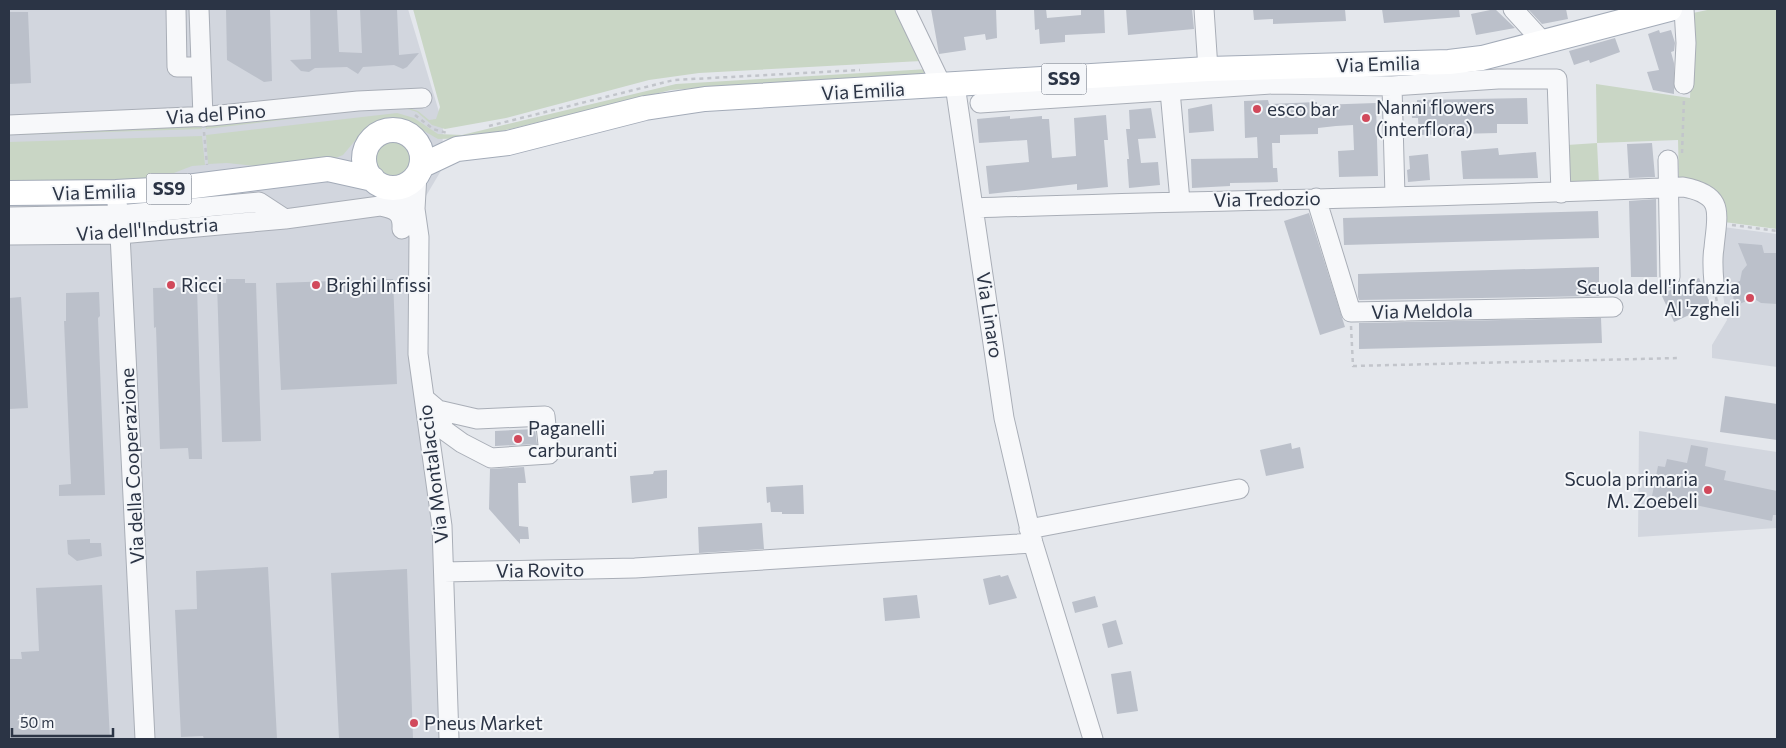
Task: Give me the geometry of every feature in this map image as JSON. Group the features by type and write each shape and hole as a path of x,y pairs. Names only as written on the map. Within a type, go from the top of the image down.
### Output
{"main road":[{"name":"Via Emilia","path":"328,169 385,131 400,131 413,138 508,143 645,108 705,99 1208,70 1274,76 1449,62 1484,69 1543,42 1670,9"},
{"path":"413,138 419,146 422,156 419,170"},
{"name":"Via Emilia","path":"9,193 118,214 171,189 328,169 377,182 391,188 410,182 419,170 456,140"},
{"path":"369,142 364,161 377,182"}],"street":[{"path":"176,9 177,67 200,67"},
{"path":"199,9 200,67 207,126"},
{"name":"Via Linaro","path":"905,9 948,86 974,208 1004,418 1031,536 1093,739"},
{"path":"1204,9 1208,70"},
{"path":"1513,9 1543,42"},
{"path":"1684,9 1686,42 1684,84"},
{"path":"1484,69 1557,79 1561,193"},
{"name":"Via Emilia","path":"980,102 1170,91 1274,76 1392,86 1484,69"},
{"path":"1392,86 1394,196"},
{"path":"1170,91 1180,201"},
{"name":"Via del Pino","path":"9,125 207,126 358,101 418,106"},
{"path":"1670,277 1668,188 1675,160"},
{"name":"Via Montalaccio","path":"419,170 415,209 419,237 418,354 431,404 444,572 449,739"},
{"path":"377,182 415,209"},
{"name":"Via Tredozio","path":"974,208 1180,201 1561,193 1683,187 1698,190 1706,195 1717,211 1718,224 1714,247 1714,283"},
{"name":"Via Meldola","path":"1316,198 1351,312 1613,307"},
{"name":"Via dell'Industria","path":"9,236 50,225 118,214 285,219 380,206 392,208 402,218 402,229"},
{"name":"Via della Cooperazione","path":"118,214 145,739"},
{"name":"Via dell'Industria","path":"9,217 50,225"},
{"path":"431,404 477,419 546,416 548,454 491,458 444,430 431,404"},
{"path":"1031,536 1239,489"},
{"name":"Via Rovito","path":"444,572 635,568 1031,536"}],"path":[{"path":"488,126 674,80 863,70"},
{"path":"1675,160 1684,84"},
{"path":"418,106 422,118 434,129 447,133 456,140"},
{"path":"207,126 207,165"},
{"path":"1718,224 1777,231"},
{"path":"1351,312 1352,366 1679,358"}],"shaded area":[{"path":"9,9 408,9 443,125 442,169 423,201 424,372 446,494 459,739 9,739"},
{"name":"Scuola dell'infanzia Al 'zgheli","path":"1723,227 1777,234 1777,367 1712,358 1712,345 1727,320 1720,275"},
{"name":"Scuola primaria M. Zoebeli","path":"1639,431 1777,452 1777,528 1638,537"}],"green space":[{"path":"413,9 896,9 921,61 699,73 649,80 506,118 445,129 432,125 417,112 398,106 206,129 205,125 399,105 418,111 429,120 436,119 440,107"},
{"path":"1712,9 1777,9 1777,229 1724,222 1679,183 1678,140 1597,143 1596,84 1690,98 1693,13"},
{"path":"928,69 925,76 764,83 671,90 473,138 438,139 403,119 390,117 379,120 364,130 343,155 333,159 255,166 227,163 208,164 206,135 397,113 414,118 438,134 462,135 676,84"},
{"path":"201,125 202,129 9,135 9,131"},
{"path":"202,136 205,165 192,166 166,176 166,178 9,185 9,142"},
{"path":"391,137 399,139 408,147 412,158 410,166 402,175 391,179 383,177 374,169 370,158 372,150 380,141"},
{"path":"1597,143 1599,183 1569,184 1567,145"}],"building":[{"path":"226,9 270,9 272,81 264,82 227,60"},
{"path":"310,9 337,9 339,52 362,53 360,9 397,9 399,55 419,53 403,69 394,65 363,67 358,74 347,67 315,68 309,72 301,71 290,60 311,59"},
{"path":"931,9 996,9 997,38 986,40 985,34 964,37 966,50 939,54"},
{"path":"1034,9 1046,9 1047,18 1081,15 1081,9 1104,9 1105,33 1065,35 1065,42 1040,44 1039,29 1035,30"},
{"path":"1126,9 1192,9 1194,29 1128,35"},
{"path":"1253,9 1345,9 1346,21 1273,24 1273,19 1254,20"},
{"path":"1382,9 1459,9 1460,17 1384,23"},
{"path":"1495,9 1515,28 1476,35 1471,14"},
{"path":"1528,9 1566,9 1568,19 1542,24"},
{"path":"9,12 28,12 31,83 9,84"},
{"path":"1659,30 1660,33 1671,30 1675,43 1674,51 1671,52 1674,63 1674,94 1653,90 1647,72 1659,70 1648,34"},
{"path":"1615,38 1620,52 1590,63 1589,60 1574,65 1569,51"},
{"path":"1527,98 1528,124 1497,124 1497,133 1419,135 1418,118 1412,118 1411,103 1417,103 1417,100"},
{"path":"1268,100 1269,104 1317,102 1317,105 1376,103 1378,176 1339,177 1338,151 1354,150 1353,125 1336,126 1318,128 1318,134 1280,135 1280,143 1272,143 1273,168 1277,168 1278,182 1230,183 1230,186 1192,188 1191,159 1258,158 1257,137 1245,138 1244,101"},
{"path":"1212,104 1214,131 1189,133 1188,109"},
{"path":"1151,108 1156,138 1138,139 1141,163 1158,162 1160,185 1129,188 1126,129 1130,129 1129,110"},
{"path":"1106,115 1108,140 1104,140 1108,187 1077,190 1077,184 989,194 986,166 1029,162 1027,140 979,143 977,119 1010,116 1010,119 1042,116 1042,119 1049,119 1052,158 1076,156 1074,118"},
{"path":"1652,143 1655,177 1629,178 1627,144"},
{"path":"1498,148 1499,155 1536,152 1538,178 1463,179 1461,151"},
{"path":"1428,154 1430,180 1408,182 1409,156"},
{"path":"1656,199 1657,277 1631,277 1629,201"},
{"path":"1598,211 1599,238 1344,245 1343,218"},
{"path":"1309,213 1345,327 1320,335 1284,221"},
{"path":"1738,243 1762,245 1764,253 1777,253 1777,304 1761,303 1753,298 1733,307 1734,283 1740,281 1742,271 1747,265"},
{"path":"1599,267 1599,296 1359,300 1358,297 1358,274"},
{"path":"1699,278 1711,305 1674,322 1661,294"},
{"path":"226,279 245,279 245,283 256,283 261,441 222,442 217,283 226,283"},
{"path":"393,279 397,384 281,390 276,283"},
{"path":"197,287 202,459 189,459 188,448 160,449 153,288"},
{"path":"99,292 100,316 98,318 105,495 59,496 59,485 71,484 64,321 66,321 66,293"},
{"path":"21,297 28,408 9,409 9,298"},
{"path":"1601,318 1602,343 1359,349 1359,323"},
{"path":"1725,396 1777,404 1777,440 1720,432"},
{"path":"535,429 537,444 495,446 495,431"},
{"path":"1291,443 1292,449 1300,447 1304,468 1266,476 1260,450"},
{"path":"1691,445 1708,448 1705,466 1726,471 1724,480 1777,491 1777,515 1773,515 1772,521 1652,496 1658,466 1665,467 1667,459 1687,463"},
{"path":"524,467 526,483 518,483 519,526 528,527 529,539 520,539 520,544 489,509 490,469"},
{"path":"667,470 667,498 632,503 630,476 653,474 654,471"},
{"path":"803,485 804,514 771,512 770,502 767,503 766,487"},
{"path":"762,523 764,549 699,553 698,527"},
{"path":"90,539 90,543 101,543 102,556 77,561 68,554 67,540"},
{"path":"268,567 277,739 204,739 203,736 181,737 175,610 197,609 196,571"},
{"path":"407,569 413,739 339,739 331,573"},
{"path":"1000,575 1001,577 1008,575 1017,598 989,605 983,579"},
{"path":"102,585 110,739 9,739 9,659 22,659 21,652 39,651 36,588"},
{"path":"917,595 920,618 885,621 883,598"},
{"path":"1095,596 1098,607 1075,613 1072,602"},
{"path":"1116,620 1123,644 1108,648 1102,624"},
{"path":"1131,671 1138,711 1117,714 1111,674"}],"place":[{"name":"esco bar","path":"1257,109"},
{"name":"Nanni flowers (interflora)","path":"1366,118"},
{"name":"Ricci","path":"171,285"},
{"name":"Brighi Infissi","path":"316,285"},
{"name":"Scuola dell'infanzia Al 'zgheli","path":"1750,298"},
{"name":"Paganelli carburanti","path":"518,439"},
{"name":"Scuola primaria M. Zoebeli","path":"1708,490"},
{"name":"Pneus Market","path":"414,723"}]}
